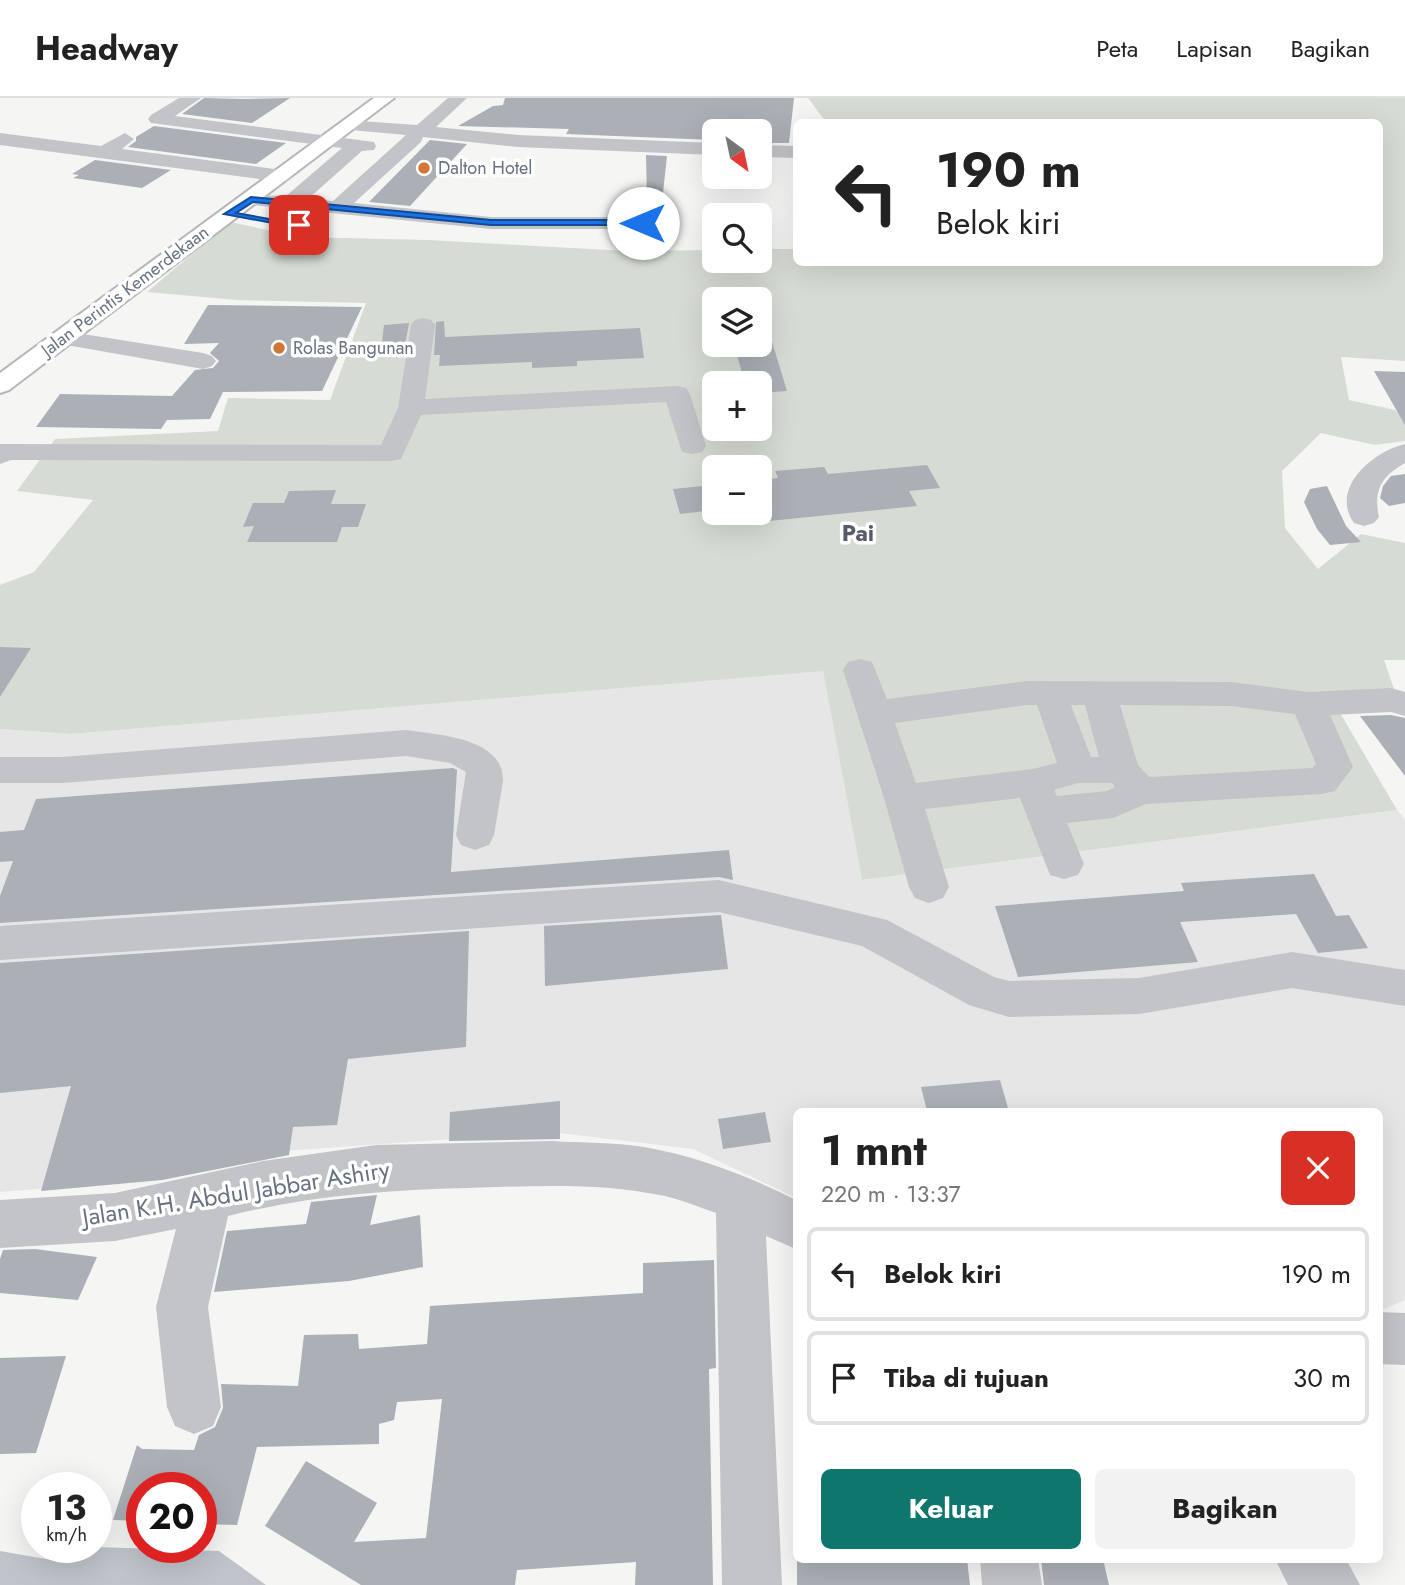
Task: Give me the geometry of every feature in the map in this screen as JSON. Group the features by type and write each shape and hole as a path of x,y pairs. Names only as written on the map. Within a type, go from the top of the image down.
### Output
{"highway":[{"name":"Jalan Perintis Kemerdekaan","path":"6,376 64,338 385,98"}],"street":[{"path":"104,152 192,98"},
{"path":"336,209 456,98"},
{"path":"157,119 357,145 411,140 518,141 702,149"},
{"path":"351,124 388,128 411,140"},
{"path":"0,139 282,176"},
{"path":"298,212 357,145"},
{"path":"772,151 793,152"},
{"path":"251,199 298,212"},
{"path":"497,223 514,199"},
{"path":"497,223 542,202"},
{"path":"228,214 336,209 497,223 643,223 642,218"},
{"path":"415,237 592,243"},
{"path":"0,456 4,452 391,453 411,408 423,325"},
{"path":"64,338 203,361"},
{"path":"411,408 677,394 692,446"},
{"path":"1364,517 1360,503 1363,490 1375,469 1405,452"},
{"path":"860,670 876,713 929,887"},
{"path":"876,713 1027,693 1231,694 1308,704 1391,700 1405,704"},
{"path":"1099,693 1130,781"},
{"path":"1051,694 1078,769"},
{"path":"1040,797 1078,769 1130,781 1322,781 1335,767 1308,704"},
{"path":"0,770 62,770 406,743 452,751 479,761 485,772 475,835"},
{"path":"903,798 1040,797 1113,804 1130,781"},
{"path":"1040,797 1064,864"},
{"path":"0,943 555,905 719,897 872,932 984,992 1009,999 1139,996 1292,970 1405,988"},
{"name":"Jalan K.H. Abdul Jabbar Ashiry","path":"0,1224 115,1217 262,1184 376,1168 552,1163 640,1169 667,1174 740,1197 793,1224"},
{"path":"740,1197 752,1585"},
{"path":"194,1407 182,1307 208,1198"},
{"path":"1383,1338 1405,1339"},
{"path":"1009,1563 1012,1585"},
{"path":"1308,1563 1330,1585"}],"shaded area":[{"path":"808,98 1405,98 1405,361 1341,357 1349,400 1395,410 1405,420 1405,441 1375,445 1321,433 1282,471 1285,528 1318,569 1361,534 1405,543 1405,660 1384,660 1396,695 1336,706 1397,810 862,880 823,671 71,734 0,729 0,585 34,572 93,500 17,491 55,439 218,431 228,398 330,400 366,303 237,300 147,292 230,222 300,237 428,240 628,251 702,250 702,273 772,273 772,249 793,249 793,266 1383,266 1383,119 824,119"},
{"path":"823,670 862,880 1397,810 1405,819 1405,1300 1383,1309 1383,1108 793,1108 793,1197 693,1149 551,1132 183,1158 125,1182 0,1192 0,729 71,734"},
{"path":"112,1548 126,1548 126,1563 217,1563 219,1551 266,1585 0,1585 0,1551 21,1555 21,1563 112,1563"}],"building":[{"path":"204,98 290,98 252,123 182,114"},
{"path":"505,98 794,98 789,143 772,143 772,119 702,119 702,140 566,134 569,129 458,126 493,106 503,105"},
{"path":"154,126 286,143 256,164 128,147 136,141 136,137"},
{"name":"Dalton Hotel","path":"430,140 467,144 410,206 369,202"},
{"path":"646,155 667,156 662,202 647,201"},
{"path":"95,160 171,170 142,188 73,178 79,175 72,174"},
{"name":"Rolas Bangunan","path":"208,305 362,307 322,391 223,392 210,419 167,420 161,429 36,427 60,394 172,396 195,370 213,368 219,361 210,353 219,343 184,344"},
{"path":"444,321 445,337 640,328 644,358 577,361 577,366 532,368 532,362 439,366 440,355 434,355 436,322"},
{"path":"409,323 403,357 380,358 384,325"},
{"path":"772,343 787,391 772,392 772,371 742,371 737,357 772,357"},
{"path":"1374,371 1405,372 1405,425"},
{"path":"927,465 940,488 909,491 917,506 772,521 772,479 778,478 775,471 824,467 828,474"},
{"path":"1405,474 1405,503 1389,506 1380,498 1383,486 1391,476"},
{"path":"702,486 702,511 680,514 673,489"},
{"path":"1327,486 1346,526 1361,542 1330,545 1317,529 1304,502 1310,489"},
{"path":"336,490 331,504 366,504 358,527 342,527 337,542 247,542 254,526 243,527 253,503 284,503 289,491"},
{"path":"0,647 31,648 0,697"},
{"path":"1391,715 1405,718 1405,776 1360,716"},
{"path":"453,768 457,770 451,872 729,850 733,880 719,877 0,923 0,896 13,861 0,862 0,832 24,830 36,799"},
{"path":"1314,874 1336,916 1349,915 1368,948 1318,953 1296,914 1180,922 1198,962 1018,977 995,906 1184,891 1181,883"},
{"path":"721,915 728,969 545,986 544,926"},
{"path":"469,931 466,1047 348,1059 337,1125 293,1127 289,1155 162,1180 41,1191 71,1086 0,1093 0,963"},
{"path":"1000,1080 1008,1108 926,1108 921,1087"},
{"path":"560,1101 560,1139 449,1141 450,1112"},
{"path":"765,1112 771,1142 723,1149 718,1119"},
{"path":"377,1195 370,1225 420,1215 423,1267 349,1281 214,1292 227,1231 306,1224 311,1202"},
{"path":"35,1249 97,1257 78,1300 0,1293 0,1259 3,1250"},
{"path":"714,1260 716,1368 709,1369 713,1585 635,1585 636,1562 517,1570 515,1585 361,1585 265,1526 306,1461 377,1503 354,1542 426,1538 442,1399 397,1402 394,1420 379,1424 379,1444 257,1447 237,1525 217,1524 217,1472 128,1472 137,1445 142,1449 194,1450 199,1435 215,1427 223,1408 221,1384 298,1386 304,1335 358,1334 359,1349 427,1344 430,1306 643,1293 643,1263"},
{"path":"66,1356 36,1453 0,1454 0,1358"},
{"path":"126,1479 126,1520 113,1520"},
{"path":"797,1563 967,1563 970,1585 797,1585"},
{"path":"1041,1563 1104,1563 1109,1585 1044,1585"}],"place":[{"name":"Dalton Hotel","path":"424,168"},
{"name":"Rolas Bangunan","path":"279,348"}],"district":[{"name":"Pai","path":"858,533"}],"route":[{"path":"299,225 228,214 251,199 491,223 643,223"}]}
